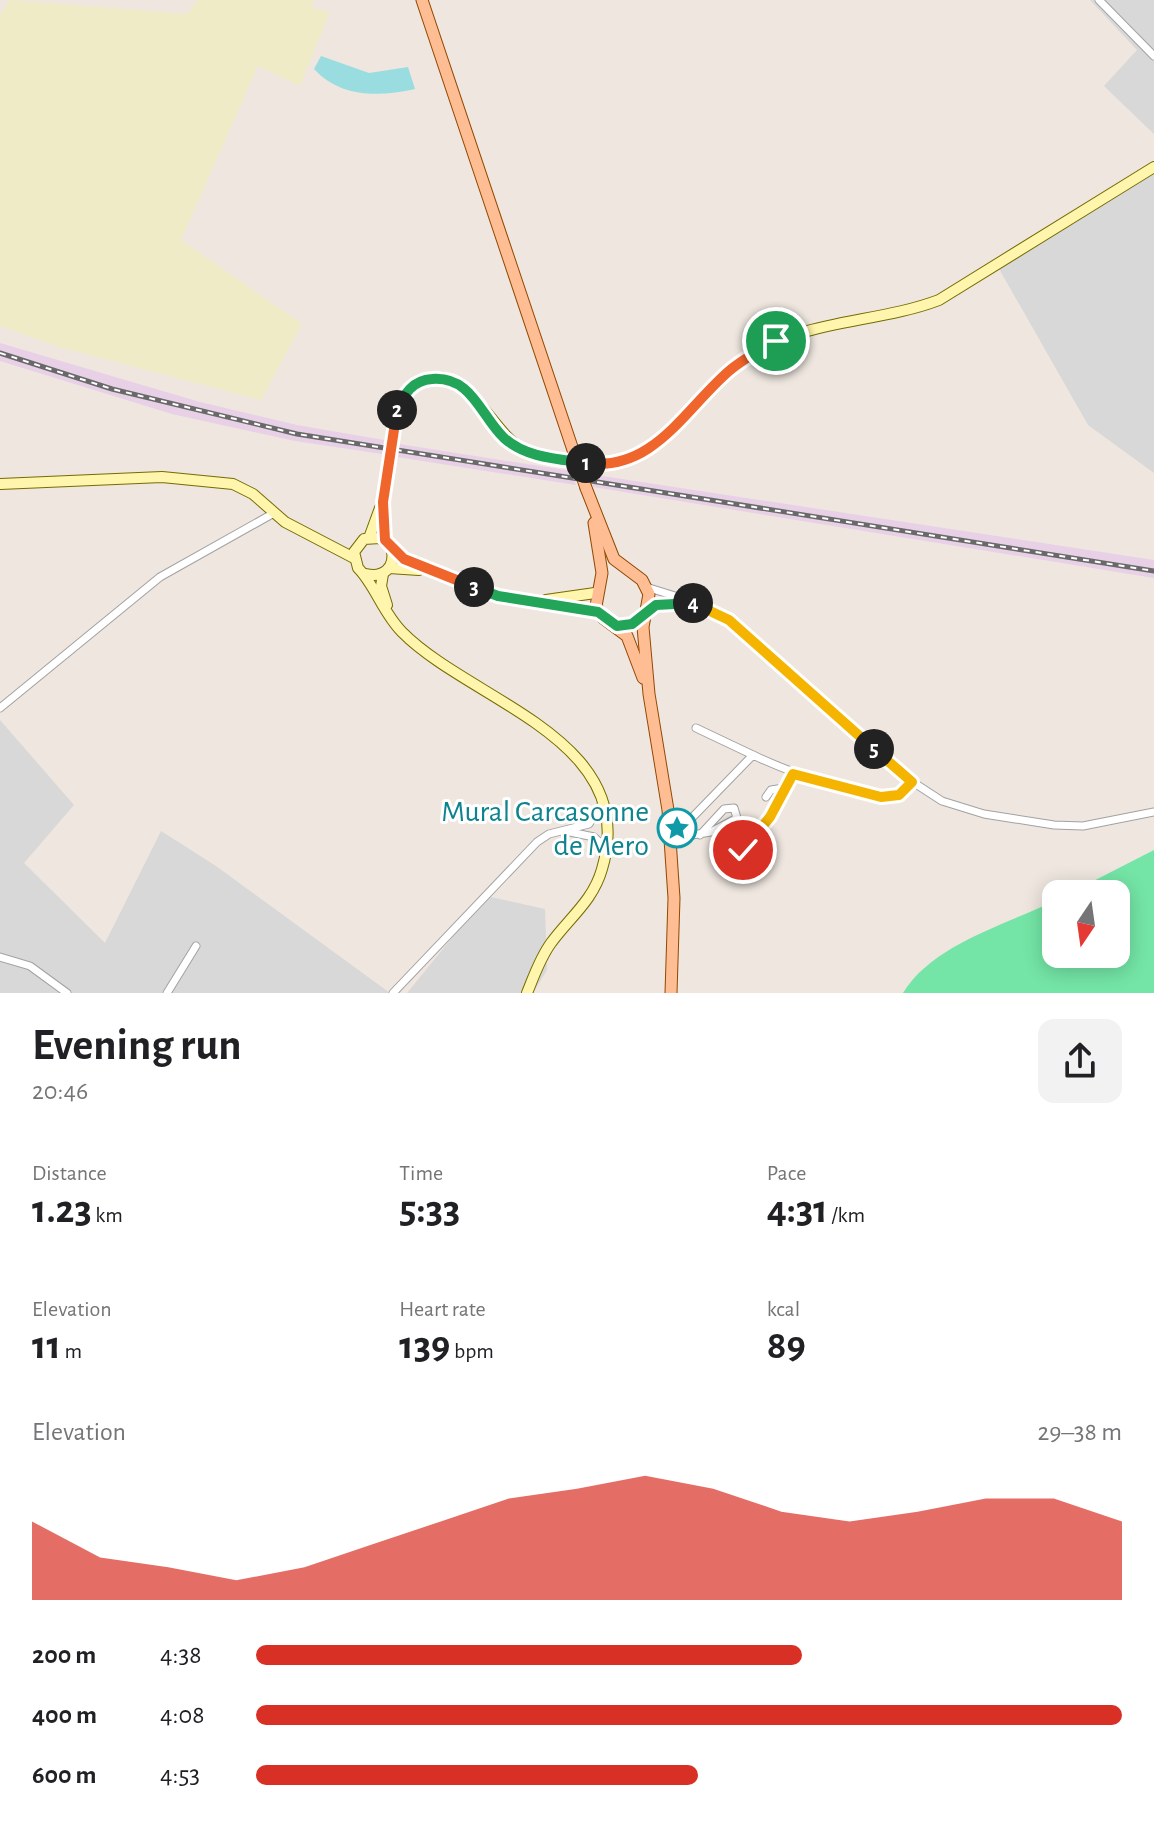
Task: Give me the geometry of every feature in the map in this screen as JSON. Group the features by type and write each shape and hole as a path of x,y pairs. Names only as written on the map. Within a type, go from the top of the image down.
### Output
{"main road":[{"path":"422,0 586,488 614,559 646,587 649,694 668,810 674,898 671,993"},
{"path":"586,488 602,573 598,588 598,612 617,626 633,647 649,694"},
{"path":"598,588 612,574 628,572"},
{"path":"617,626 632,624 646,612"}],"street":[{"path":"1099,0 1154,56"},
{"path":"598,612 498,596 392,551 385,540 383,502 397,410 410,388 428,379 458,383 474,397 504,438 525,451 543,457 616,464 635,458 658,443 728,372 776,341 804,332 908,312 939,300 1154,167"},
{"path":"0,484 111,478 196,480 243,488 274,513 354,558 400,631 435,659 566,745 593,780 602,803 607,829 606,848 598,884 586,903 551,943 527,993"},
{"path":"354,558 383,502"},
{"path":"0,708 160,577 274,513"},
{"path":"316,538 385,540"},
{"path":"390,615 383,596 392,551"},
{"path":"366,574 431,570"},
{"path":"646,587 701,604 729,620 912,782 961,809 1054,825 1083,826 1154,812"},
{"path":"531,602 598,588"},
{"path":"646,612 681,602 701,604"},
{"path":"696,728 793,774 881,797 899,795 912,782"},
{"path":"700,835 724,809 736,811 733,822 700,835 692,835 683,827 753,755"},
{"path":"743,850 770,817 793,774"},
{"path":"766,797 771,790 784,788"},
{"path":"589,824 602,803"},
{"path":"393,993 537,842 560,831 589,824 607,829"},
{"path":"594,837 607,829"},
{"path":"560,831 594,837 606,848"},
{"path":"167,993 196,946"},
{"path":"0,957 30,966 67,993"}],"shaded area":[{"path":"9,0 187,14 198,0 314,0 311,7 330,12 300,86 258,66 181,240 302,324 261,400 59,347 0,326 0,15"},
{"path":"1090,0 1154,0 1154,134 1104,86 1137,50"},
{"path":"1154,161 1154,473 1088,425 994,260"},
{"path":"0,343 200,402 297,425 384,440 382,454 295,441 172,414 0,361"},
{"path":"399,444 571,471 576,485 397,457"},
{"path":"589,474 1154,560 1154,578 593,487"},
{"path":"0,720 74,805 24,863 105,943 161,831 216,866 390,993 0,993"},
{"path":"486,896 545,909 547,970 533,993 407,993"}],"green space":[{"path":"1154,850 1154,993 903,993 916,976 951,949 1042,906 1042,968 1130,968 1130,880 1095,880"}],"water":[{"path":"321,56 369,73 408,67 415,89 374,94 348,90 325,79 314,69"}],"railway":[{"path":"0,353 112,389 297,434 1154,571"}],"place":[{"name":"Mural Carcasonne de Mero","path":"677,828"}],"route":[{"path":"743,850 770,817 793,774 881,797 899,795 912,782 715,611 701,604 681,602 656,605 647,609 638,621 617,626 598,612 498,596 404,559 392,551 385,540 383,502 397,410 410,388 420,382 445,379 458,383 474,397 504,438 525,451 543,457 616,464 635,458 658,443 728,372 776,341"}]}
